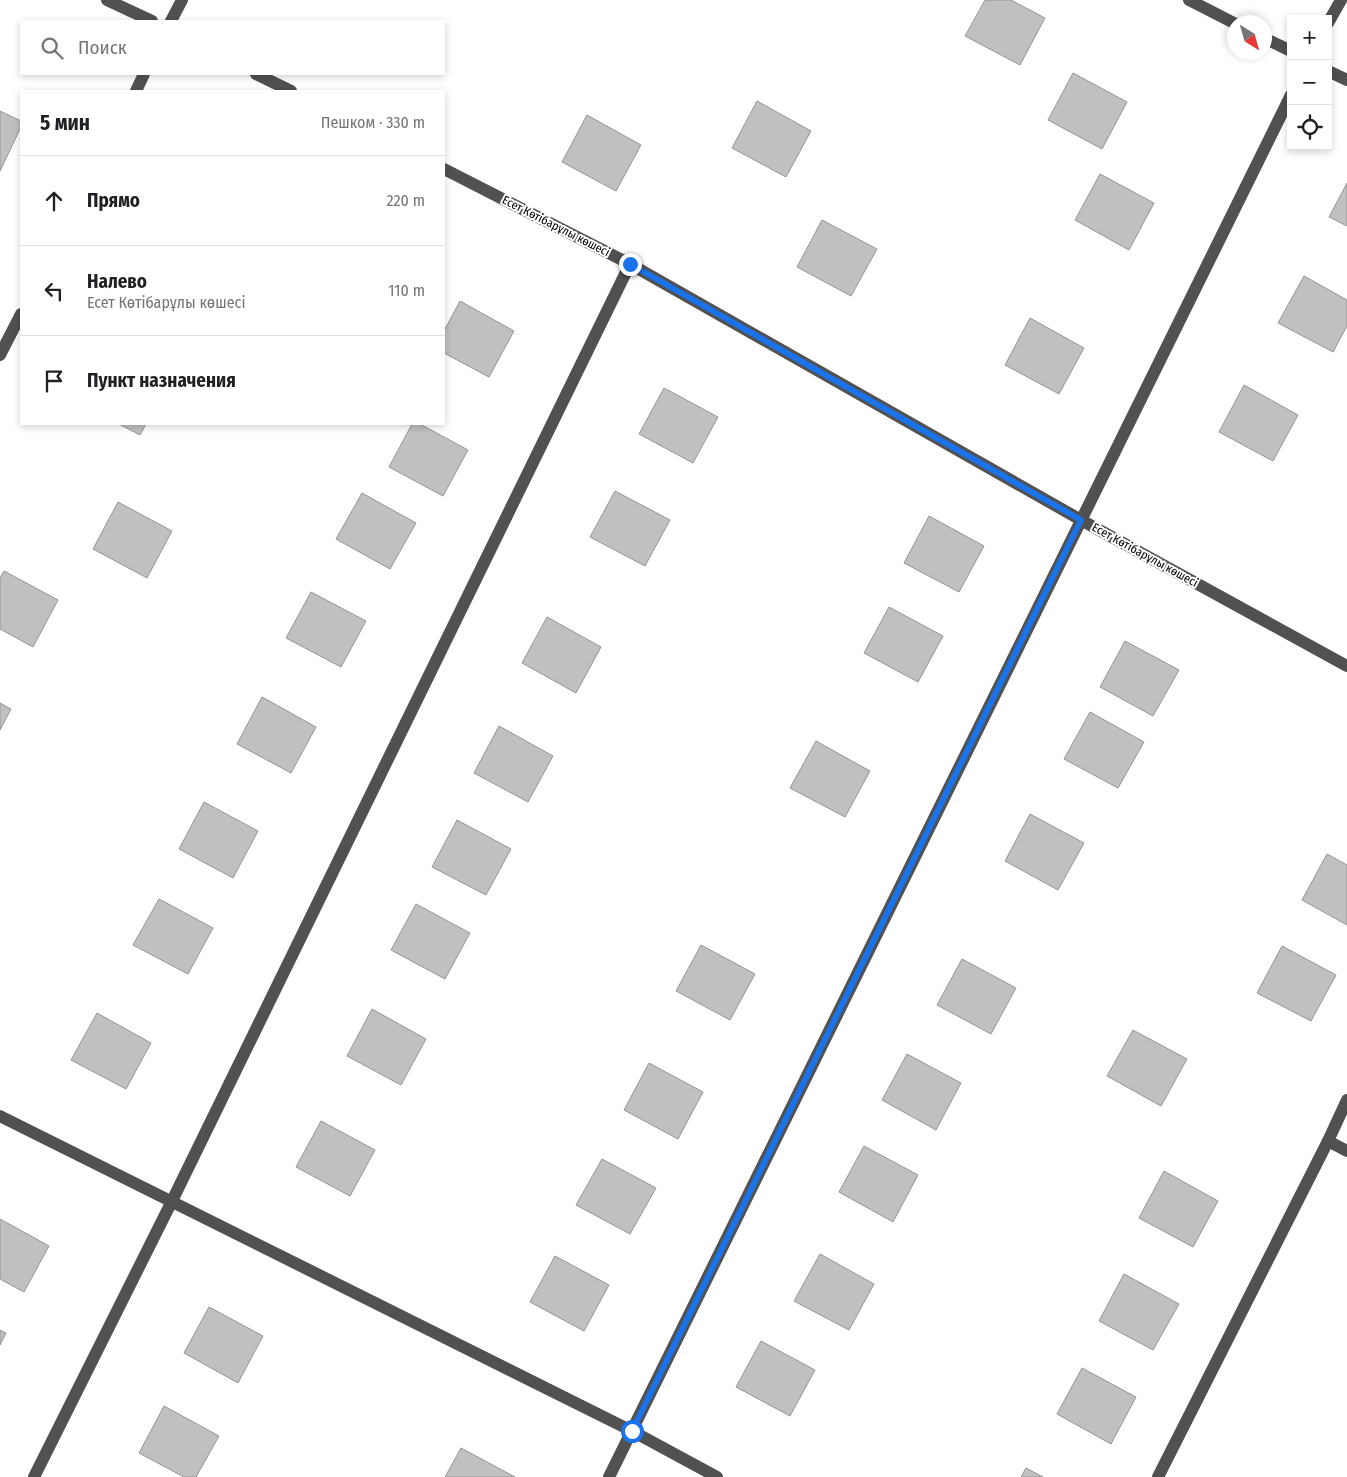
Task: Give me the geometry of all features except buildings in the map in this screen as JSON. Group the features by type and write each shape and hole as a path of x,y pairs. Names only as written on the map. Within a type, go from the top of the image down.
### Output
{"street":[{"path":"107,0 150,20"},
{"path":"172,20 182,0"},
{"path":"1189,0 1227,19"},
{"path":"1332,16 1341,0"},
{"path":"1272,42 1287,49"},
{"path":"1332,73 1347,80"},
{"path":"136,90 144,75"},
{"path":"258,75 289,90"},
{"path":"609,1477 1287,103"},
{"name":"Есет Көтібарұлы көшесі","path":"445,170 630,264 1081,520 1347,666"},
{"path":"34,1477 172,1201 630,264"},
{"path":"0,355 20,316"},
{"path":"1158,1477 1347,1100"},
{"path":"0,1116 632,1431 717,1477"},
{"path":"1328,1141 1347,1151"}],"route":[{"path":"630,264 1081,520 632,1431"}]}
